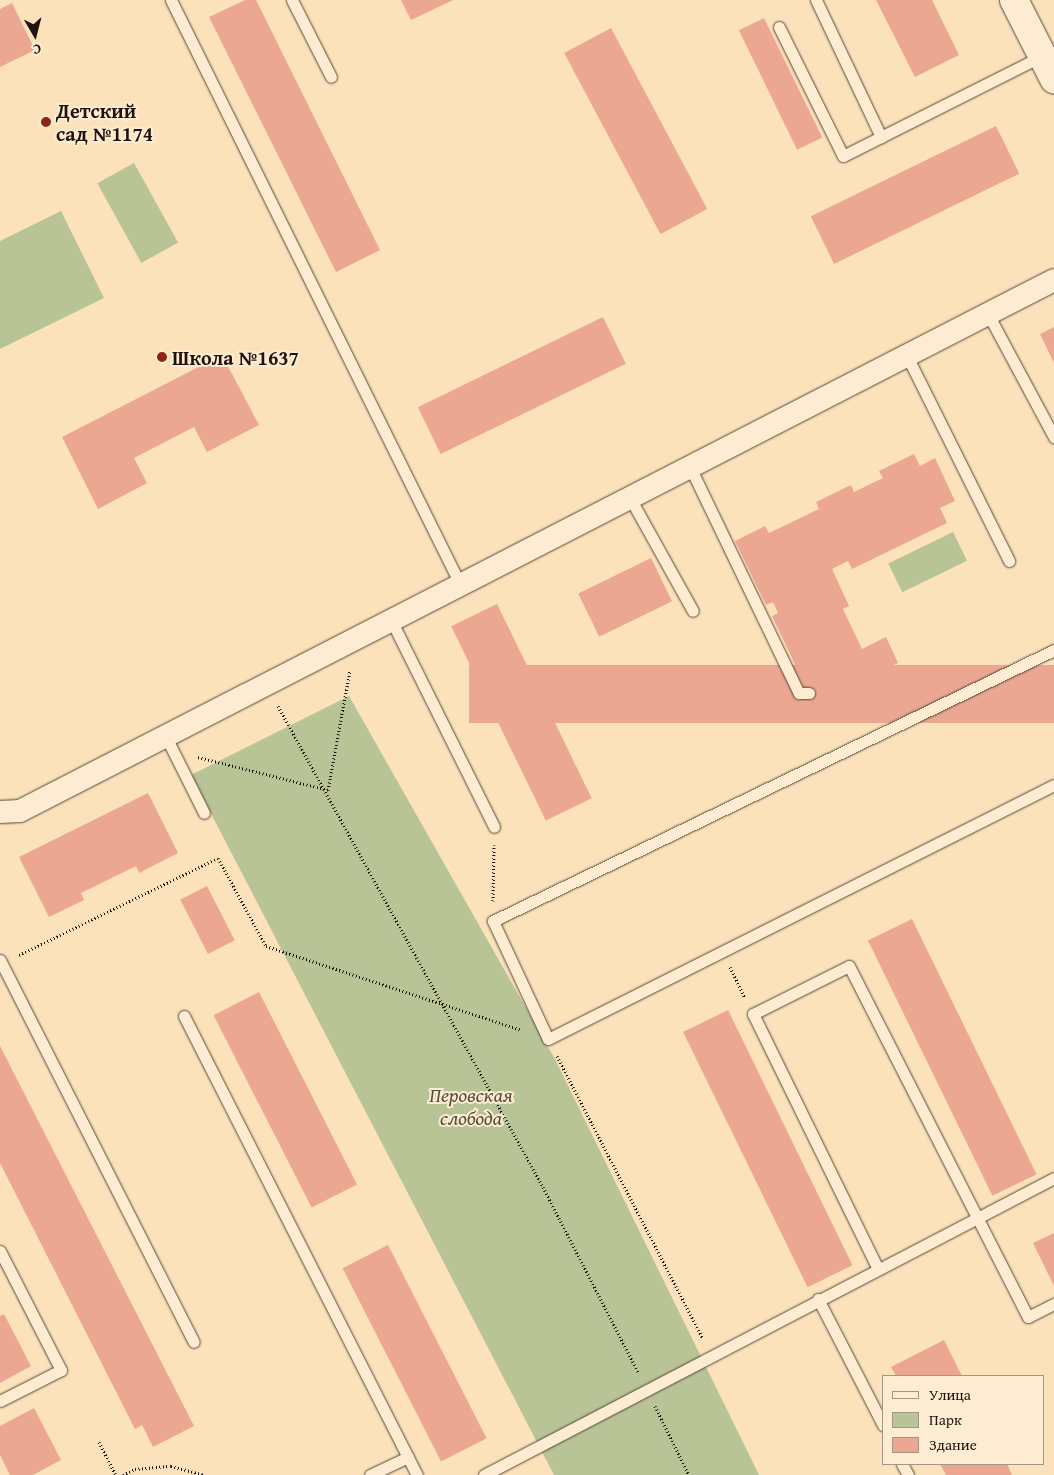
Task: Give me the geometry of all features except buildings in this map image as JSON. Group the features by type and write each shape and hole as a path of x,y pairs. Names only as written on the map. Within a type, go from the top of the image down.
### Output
{"street":[{"path":"1014,0 1048,67"},
{"path":"0,812 20,811 169,743 391,620 1054,280"}],"lane":[{"path":"171,0 460,584"},
{"path":"292,0 331,77"},
{"path":"816,0 881,137"},
{"path":"779,27 843,156 881,137 1048,67"},
{"path":"988,314 1054,437"},
{"path":"907,356 1009,561"},
{"path":"690,467 798,693 809,693"},
{"path":"630,498 692,612"},
{"path":"391,620 494,827"},
{"path":"1054,650 493,921 548,1039 1054,785"},
{"path":"169,743 204,814"},
{"path":"1,962 194,1342"},
{"path":"877,1267 753,1014 849,966 975,1218 1028,1317 1054,1304"},
{"path":"184,1016 417,1475"},
{"path":"484,1475 712,1358 877,1267 1054,1178"},
{"path":"0,1251 61,1370 0,1401"},
{"path":"818,1299 882,1423"},
{"path":"370,1475 408,1457"}],"path":[{"path":"328,790 351,662"},
{"path":"274,699 328,790 442,1000 648,1391 689,1475"},
{"path":"169,743 328,790"},
{"path":"493,921 494,827"},
{"path":"1,962 218,858 266,946 442,1000 548,1039 712,1358"},
{"path":"723,951 753,1014"},
{"path":"99,1442 116,1475"},
{"path":"123,1475 135,1469 171,1466 206,1475"}],"green space":[{"path":"134,163 178,243 141,263 97,183"},
{"path":"61,211 104,298 0,349 0,241"},
{"path":"953,532 967,561 902,592 888,564"},
{"name":"Перовская слобода","path":"349,696 555,1059 759,1475 554,1475 191,775"}],"place":[{"name":"Детский сад №1174","path":"46,122"},
{"name":"Школа №1637","path":"162,357"}]}
